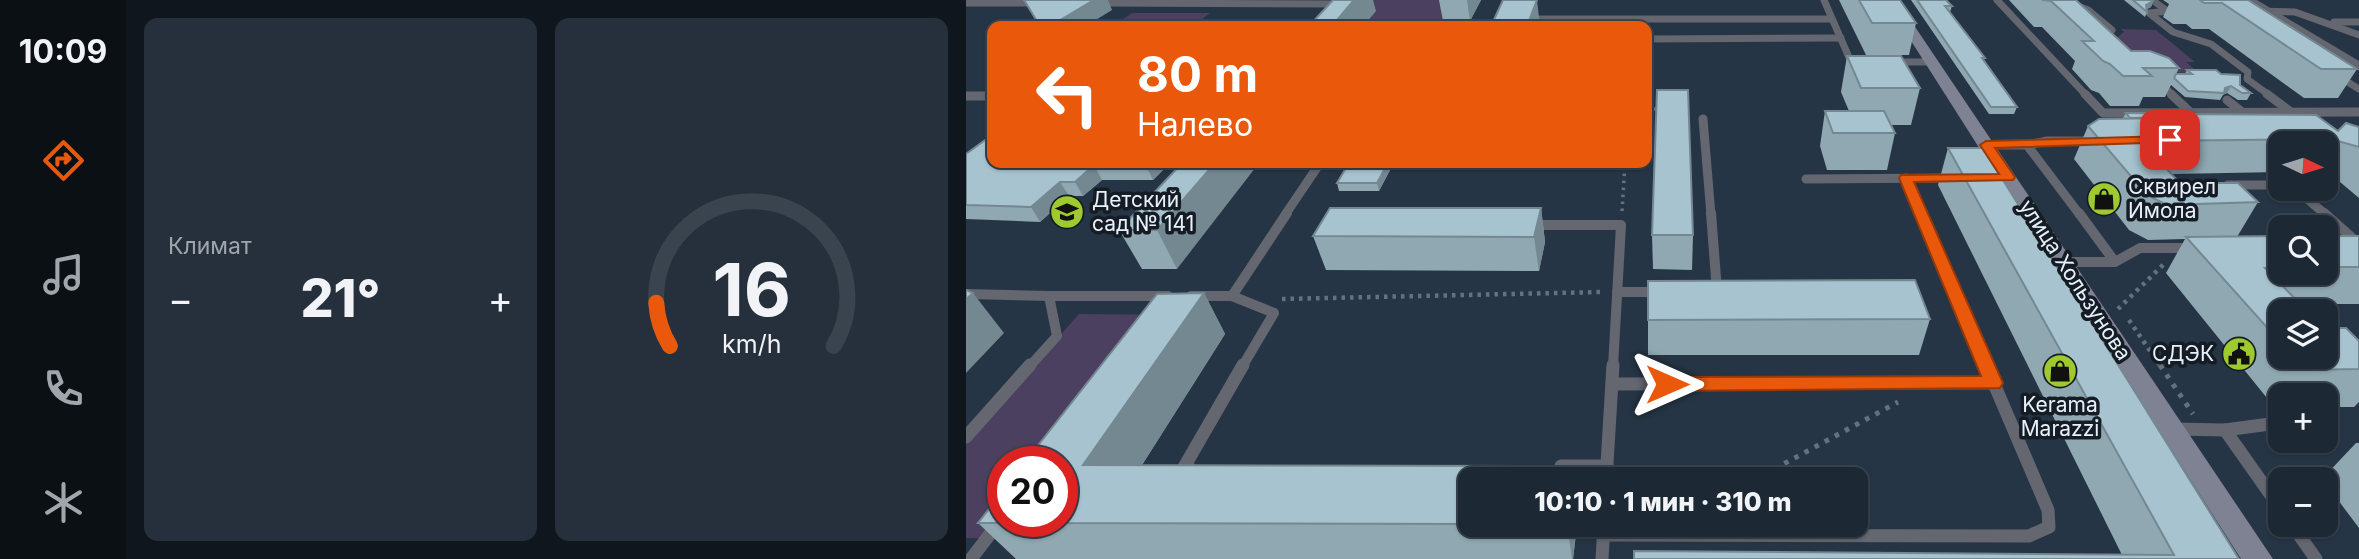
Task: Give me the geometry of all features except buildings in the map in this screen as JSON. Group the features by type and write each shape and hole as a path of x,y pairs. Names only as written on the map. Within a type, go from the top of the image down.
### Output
{"street":[{"name":"улица Хользунова","path":"1891,0 1986,145 2002,177 2094,308 2258,559"}],"lane":[{"path":"1824,0 1851,62 1864,62"},
{"path":"1997,0 2103,113 2359,112"},
{"path":"2063,0 2088,10 2112,30 2100,37 2110,46"},
{"path":"2152,0 2166,10"},
{"path":"2250,0 2359,65"},
{"path":"966,3 1040,3"},
{"path":"1081,3 1341,3 1322,21"},
{"path":"2189,10 2150,13 2174,32 2211,44 2248,72 2247,79 2292,112"},
{"path":"2247,11 2295,12 2358,34"},
{"path":"1523,19 1832,19"},
{"path":"2327,22 2359,22"},
{"path":"1652,39 1841,38"},
{"path":"1889,62 1932,62"},
{"path":"2326,68 2359,89"},
{"path":"2149,78 2159,82 2190,112"},
{"path":"966,96 987,96"},
{"path":"2227,100 2242,112"},
{"path":"1703,119 1717,292 1705,292"},
{"path":"1986,145 2100,141"},
{"path":"2027,145 2115,262"},
{"path":"1238,298 1317,168"},
{"path":"1805,178 1970,178"},
{"path":"1868,534 2029,536 2049,527 2048,510 1906,178"},
{"path":"2213,185 2268,185"},
{"path":"2308,201 2355,246"},
{"path":"1523,225 1621,225 1607,467"},
{"path":"2063,262 2115,262 2140,248 2204,248"},
{"path":"1617,292 1667,292"},
{"path":"966,294 1167,301 1238,298 1275,313 1183,469 1210,468"},
{"path":"966,437 1057,336 1049,296"},
{"path":"1612,384 1993,383"},
{"path":"2173,429 2225,430 2268,424"},
{"path":"2225,430 2268,491"},
{"path":"1553,466 1561,467"},
{"path":"971,559 988,537"},
{"path":"1602,559 1603,537"},
{"path":"2300,537 2316,559"}],"path":[{"path":"1652,109 1669,109"},
{"path":"1621,225 1625,168"},
{"path":"2094,308 2121,309 2167,261"},
{"path":"1238,298 1617,292"},
{"path":"2114,299 2204,429"},
{"path":"1778,467 1933,383"}],"shaded area":[{"path":"1358,0 1455,0 1443,21 1369,21 1372,17 1344,17"},
{"path":"1132,13 1210,13 1200,21 1120,21"},
{"path":"2121,29 2156,30 2195,62 2186,62 2199,73 2152,72 2115,39 2124,32"},
{"path":"1079,314 1181,315 1075,446 987,446 987,537 1017,539 966,538 966,442"}],"place":[{"name":"Сквирел Имола","path":"2104,199"},
{"name":"Детский сад № 141","path":"1067,212"},
{"name":"СДЭК","path":"2239,354"},
{"name":"Kerama Marazzi","path":"2060,371"}],"route":[{"path":"1667,384 1993,383 1906,178 2008,177 1986,145 2027,145 2047,141 2170,140"}]}
